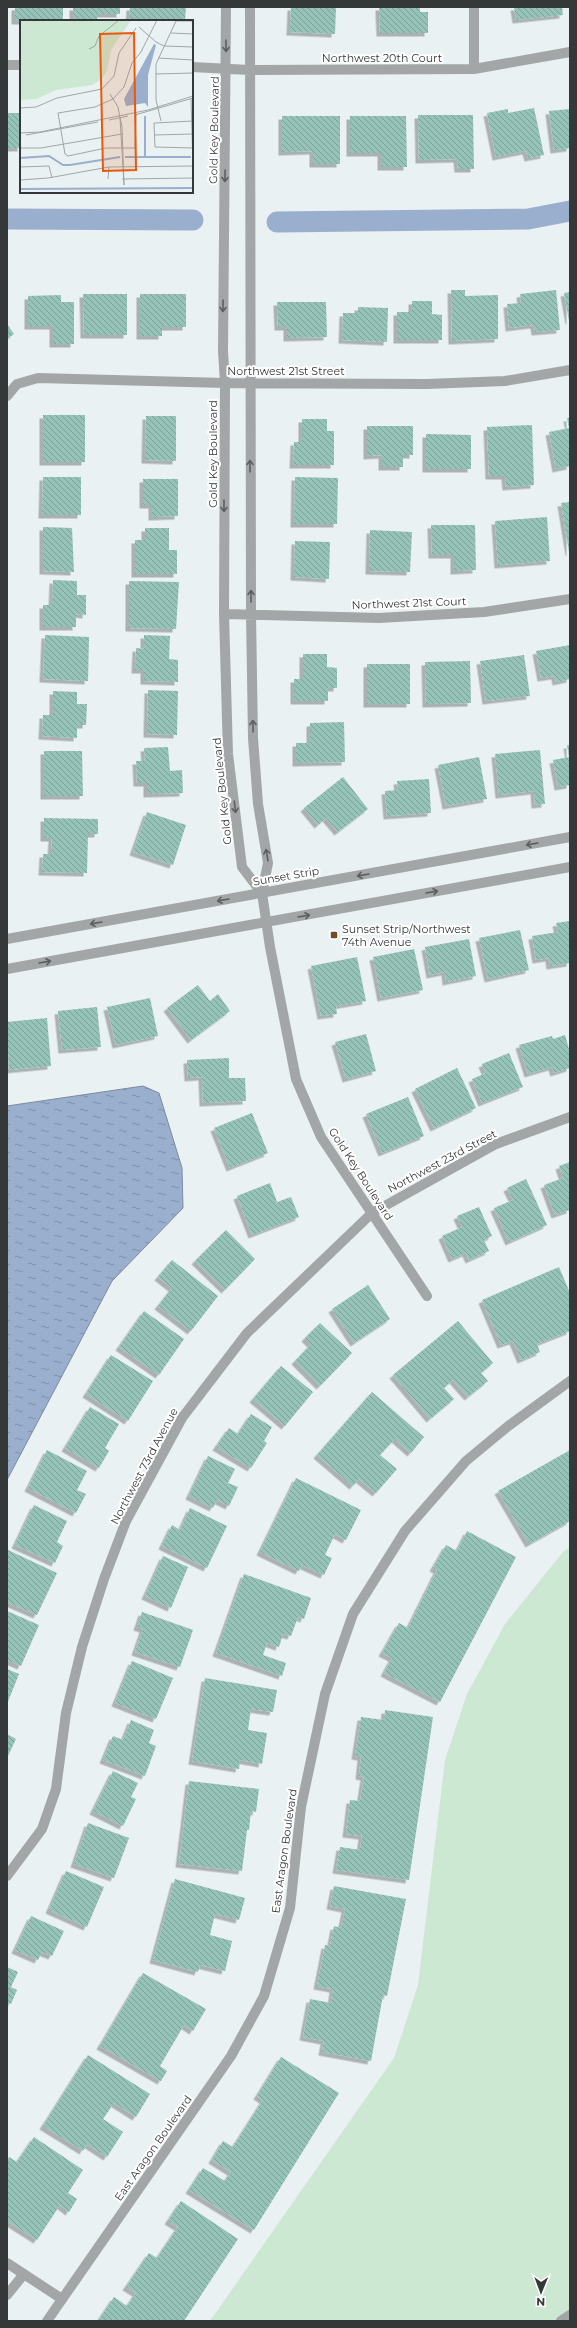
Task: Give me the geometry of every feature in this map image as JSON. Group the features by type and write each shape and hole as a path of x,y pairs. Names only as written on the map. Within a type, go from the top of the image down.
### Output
{"street":[{"name":"Gold Key Boulevard","path":"226,7 223,351 225,383 224,614 228,754 242,867 262,893"},
{"name":"Gold Key Boulevard","path":"250,7 250,383 253,738 258,804 268,863 262,893 266,923 296,1079 322,1137 427,1296"},
{"path":"474,7 474,69"},
{"name":"Northwest 20th Court","path":"193,67 250,70 474,69 570,52"},
{"path":"7,65 20,65"},
{"name":"Northwest 21st Street","path":"7,396 16,384 38,378 225,383 427,384 505,381 570,370"},
{"name":"Northwest 21st Court","path":"224,614 379,618 484,612 570,598"},
{"name":"Sunset Strip","path":"7,939 570,837"},
{"path":"7,969 570,867"},
{"name":"Northwest 23rd Street","path":"372,1213 496,1144 570,1117"},
{"name":"Northwest 73rd Avenue","path":"7,1876 42,1829 56,1789 66,1713 81,1654 104,1579 126,1521 182,1418 246,1333 372,1213"},
{"name":"East Aragon Boulevard","path":"47,2321 231,2056 264,1996 290,1908 301,1806 325,1694 353,1614 405,1530 466,1461 507,1427 570,1381"},
{"path":"7,2263 62,2299"},
{"path":"7,2295 24,2274"},
{"path":"561,2321 570,2314"}],"green space":[{"path":"570,1547 570,2321 210,2321 394,2058 418,1985 445,1760 467,1694 505,1624 563,1552"}],"water":[{"path":"143,1086 159,1093 182,1168 183,1208 112,1281 7,1480 7,1106"}],"building":[{"path":"15,7 63,7 63,20 15,21"},
{"path":"73,7 120,7 120,14 97,14 97,20 73,20"},
{"path":"130,7 186,7 185,20 129,20"},
{"path":"291,7 336,7 335,34 290,32"},
{"path":"379,7 420,7 420,12 428,12 428,33 380,33"},
{"path":"514,7 562,7 563,15 516,20"},
{"path":"534,108 544,155 528,158 526,151 496,157 487,113 508,109 508,113"},
{"path":"570,109 570,148 554,150 549,111"},
{"path":"7,113 20,113 20,148 7,148"},
{"path":"418,115 473,115 474,169 458,169 457,159 419,160"},
{"path":"282,116 340,116 340,164 313,164 313,151 282,152"},
{"path":"350,116 406,116 407,167 381,167 381,153 350,153"},
{"path":"451,290 465,290 465,296 498,295 498,339 452,341"},
{"path":"556,290 560,330 535,332 534,325 509,328 507,304 521,303 520,294"},
{"path":"570,292 570,320 569,321 564,293"},
{"path":"83,294 127,294 127,335 84,335"},
{"path":"140,294 186,294 186,327 162,327 162,336 140,336"},
{"path":"61,295 61,302 74,302 74,344 53,344 53,326 28,326 28,296"},
{"path":"412,301 432,301 432,314 442,315 442,340 397,340 397,312 412,312"},
{"path":"277,302 326,302 327,337 287,338 287,327 278,327"},
{"path":"358,307 388,308 387,342 342,340 343,313 358,313"},
{"path":"7,324 14,334 7,339"},
{"path":"43,415 85,415 85,462 43,462"},
{"path":"146,416 176,416 176,461 145,460"},
{"path":"567,418 570,418 570,466 556,469 549,432 569,428"},
{"path":"302,419 327,419 327,431 334,431 334,465 293,465 294,442 302,442"},
{"path":"532,425 534,485 506,487 505,476 489,476 487,427"},
{"path":"367,426 413,426 413,455 403,455 403,467 382,467 382,455 367,456"},
{"path":"426,434 471,435 471,469 426,469"},
{"path":"43,477 81,477 81,515 42,515"},
{"path":"295,477 338,478 337,524 294,524"},
{"path":"143,479 178,479 178,516 152,517 152,505 143,505"},
{"path":"570,502 570,552 569,552 561,503"},
{"path":"547,517 550,561 498,565 495,521"},
{"path":"431,525 475,525 476,570 454,571 454,555 432,555"},
{"path":"43,527 72,528 74,572 43,571"},
{"path":"145,528 169,528 169,550 177,550 177,574 135,574 135,540 145,540"},
{"path":"370,530 412,532 410,572 369,571"},
{"path":"295,541 330,542 329,579 294,577"},
{"path":"53,580 77,581 77,595 86,595 86,615 76,614 76,627 43,627 43,605 52,605"},
{"path":"129,581 179,582 176,629 129,628"},
{"path":"45,635 89,637 88,681 43,679"},
{"path":"144,635 170,636 169,659 178,660 178,682 144,681 144,670 135,670 136,648 144,649"},
{"path":"570,645 570,679 556,682 555,676 541,678 536,651"},
{"path":"303,654 327,654 327,667 337,668 337,688 328,688 328,701 294,701 294,679 303,679"},
{"path":"524,655 530,696 486,701 480,661"},
{"path":"470,661 471,703 426,704 425,662"},
{"path":"367,664 410,664 410,704 367,704"},
{"path":"148,690 178,691 177,735 147,734"},
{"path":"53,691 77,692 77,704 87,704 86,725 77,725 77,738 42,736 43,715 53,715"},
{"path":"344,722 345,762 296,763 296,743 310,743 310,723"},
{"path":"567,745 570,745 570,785 558,787 553,760 569,757"},
{"path":"168,747 170,771 182,770 183,793 147,794 147,783 137,783 136,761 145,761 144,748"},
{"path":"540,750 545,804 535,805 534,791 499,795 495,754"},
{"path":"44,751 82,751 83,796 44,796"},
{"path":"479,757 487,799 446,806 438,765"},
{"path":"343,777 368,809 338,832 326,818 318,825 304,808"},
{"path":"429,779 431,813 387,816 385,791 398,790 397,781"},
{"path":"147,812 186,825 173,865 133,852"},
{"path":"44,818 98,819 98,834 88,834 87,873 42,872 43,854 51,854 52,838 44,838"},
{"path":"570,921 570,963 550,966 549,958 536,960 532,936 558,932 556,923"},
{"path":"520,930 529,970 488,979 479,938"},
{"path":"469,939 476,976 446,982 445,972 430,975 425,947"},
{"path":"414,949 423,990 381,998 373,957"},
{"path":"357,957 366,1001 336,1006 337,1014 321,1016 311,966"},
{"path":"198,985 210,1001 218,994 230,1011 191,1040 167,1008"},
{"path":"150,998 158,1036 116,1045 107,1007"},
{"path":"97,1007 101,1047 62,1050 58,1011"},
{"path":"47,1018 51,1066 9,1070 7,1022"},
{"path":"366,1034 376,1071 346,1079 335,1042"},
{"path":"565,1035 570,1052 570,1068 554,1073 552,1067 528,1074 519,1045 552,1036 553,1039"},
{"path":"509,1053 523,1087 482,1103 472,1079 486,1073 482,1064"},
{"path":"229,1058 229,1078 245,1078 246,1101 203,1103 202,1077 188,1078 187,1060"},
{"path":"457,1068 476,1108 434,1128 415,1089"},
{"path":"408,1097 424,1136 382,1153 366,1114"},
{"path":"252,1113 268,1153 230,1168 214,1128"},
{"path":"570,1162 570,1210 555,1215 544,1185 563,1178 559,1166"},
{"path":"526,1179 547,1225 509,1242 494,1208 513,1200 507,1188"},
{"path":"270,1183 277,1202 291,1197 299,1217 252,1235 237,1196"},
{"path":"479,1207 492,1236 484,1240 489,1251 469,1260 466,1253 452,1259 442,1236 462,1227 457,1216"},
{"path":"226,1230 255,1259 225,1290 195,1261"},
{"path":"172,1260 218,1296 191,1331 158,1306 172,1288 158,1277"},
{"path":"559,1267 570,1293 570,1331 537,1344 540,1352 521,1360 513,1341 501,1345 482,1300"},
{"path":"368,1285 390,1319 354,1343 332,1309"},
{"path":"144,1311 184,1339 159,1375 119,1347"},
{"path":"458,1321 493,1363 481,1373 488,1381 468,1397 453,1380 444,1388 454,1399 430,1419 393,1375"},
{"path":"320,1323 352,1353 320,1386 295,1361 311,1344 305,1338"},
{"path":"111,1355 153,1381 128,1421 86,1394"},
{"path":"281,1366 313,1392 285,1426 253,1399"},
{"path":"372,1392 424,1437 411,1453 395,1439 380,1455 397,1469 376,1493 359,1479 353,1486 317,1455"},
{"path":"90,1407 119,1424 105,1448 109,1451 99,1468 65,1448"},
{"path":"251,1414 272,1427 264,1441 267,1443 251,1468 216,1447 229,1428 238,1434"},
{"path":"47,1450 87,1471 77,1490 86,1494 76,1513 28,1488"},
{"path":"570,1450 570,1521 529,1544 498,1491"},
{"path":"208,1456 235,1469 228,1483 238,1487 229,1506 217,1500 213,1508 189,1496"},
{"path":"296,1478 361,1510 346,1540 335,1534 325,1555 332,1558 324,1575 302,1565 299,1571 260,1552"},
{"path":"34,1505 67,1521 57,1542 63,1546 55,1563 15,1545"},
{"path":"190,1508 227,1526 207,1568 162,1546 172,1525 180,1530"},
{"path":"467,1531 516,1557 440,1702 384,1673 392,1658 382,1653 399,1623 408,1628 437,1570 433,1568 446,1545 457,1551"},
{"path":"8,1550 57,1573 37,1615 7,1602"},
{"path":"163,1556 188,1567 171,1608 145,1596"},
{"path":"244,1574 311,1598 304,1619 298,1617 291,1636 283,1634 279,1647 267,1643 263,1655 286,1663 282,1676 216,1653"},
{"path":"7,1611 39,1625 21,1666 7,1660"},
{"path":"142,1612 193,1630 180,1667 135,1652 143,1629 137,1627"},
{"path":"132,1661 173,1678 156,1719 115,1703"},
{"path":"7,1669 19,1674 7,1704"},
{"path":"205,1678 277,1690 273,1712 251,1709 248,1730 267,1733 262,1764 240,1760 239,1769 192,1761"},
{"path":"385,1710 433,1717 409,1880 336,1870 340,1847 360,1850 362,1836 346,1834 350,1800 360,1801 364,1777 359,1776 361,1757 355,1756 361,1717 384,1720"},
{"path":"131,1720 154,1730 149,1743 156,1746 145,1776 103,1760 113,1736 123,1740"},
{"path":"7,1734 16,1739 7,1758"},
{"path":"113,1771 138,1783 131,1797 136,1799 123,1826 93,1811"},
{"path":"189,1781 259,1789 256,1812 251,1811 249,1830 247,1830 242,1871 179,1864"},
{"path":"88,1823 129,1838 114,1878 74,1864"},
{"path":"66,1871 104,1887 87,1927 49,1910"},
{"path":"175,1879 245,1898 239,1920 215,1914 210,1935 232,1941 225,1971 200,1965 198,1972 153,1960"},
{"path":"334,1886 406,1899 387,1996 383,1995 371,2061 322,2052 324,2041 303,2037 310,1999 331,2003 333,1989 317,1986 325,1945 330,1946 334,1926 341,1928 345,1909 330,1906"},
{"path":"31,1916 64,1931 52,1956 42,1952 38,1960 15,1950"},
{"path":"7,1967 18,1972 11,1987 17,1990 11,2004 7,2002"},
{"path":"143,1973 206,2009 193,2031 184,2025 160,2066 167,2071 161,2081 100,2046"},
{"path":"88,2055 150,2094 136,2117 114,2103 103,2119 123,2132 107,2157 87,2144 83,2151 43,2126"},
{"path":"281,2057 339,2093 254,2230 189,2190 203,2168 225,2181 231,2172 212,2160 223,2141 233,2147 263,2100 257,2096"},
{"path":"34,2137 83,2170 68,2193 77,2199 69,2212 60,2205 37,2240 7,2221 7,2161 9,2157 17,2162"},
{"path":"181,2201 238,2239 184,2321 98,2321 114,2297 127,2306 136,2293 126,2287 149,2253 157,2258 178,2227 168,2221"}],"waterway":[{"path":"277,222 528,219 570,211"},
{"path":"7,219 193,220"}],"place":[{"name":"Sunset Strip/Northwest 74th Avenue","path":"334,935"}]}
